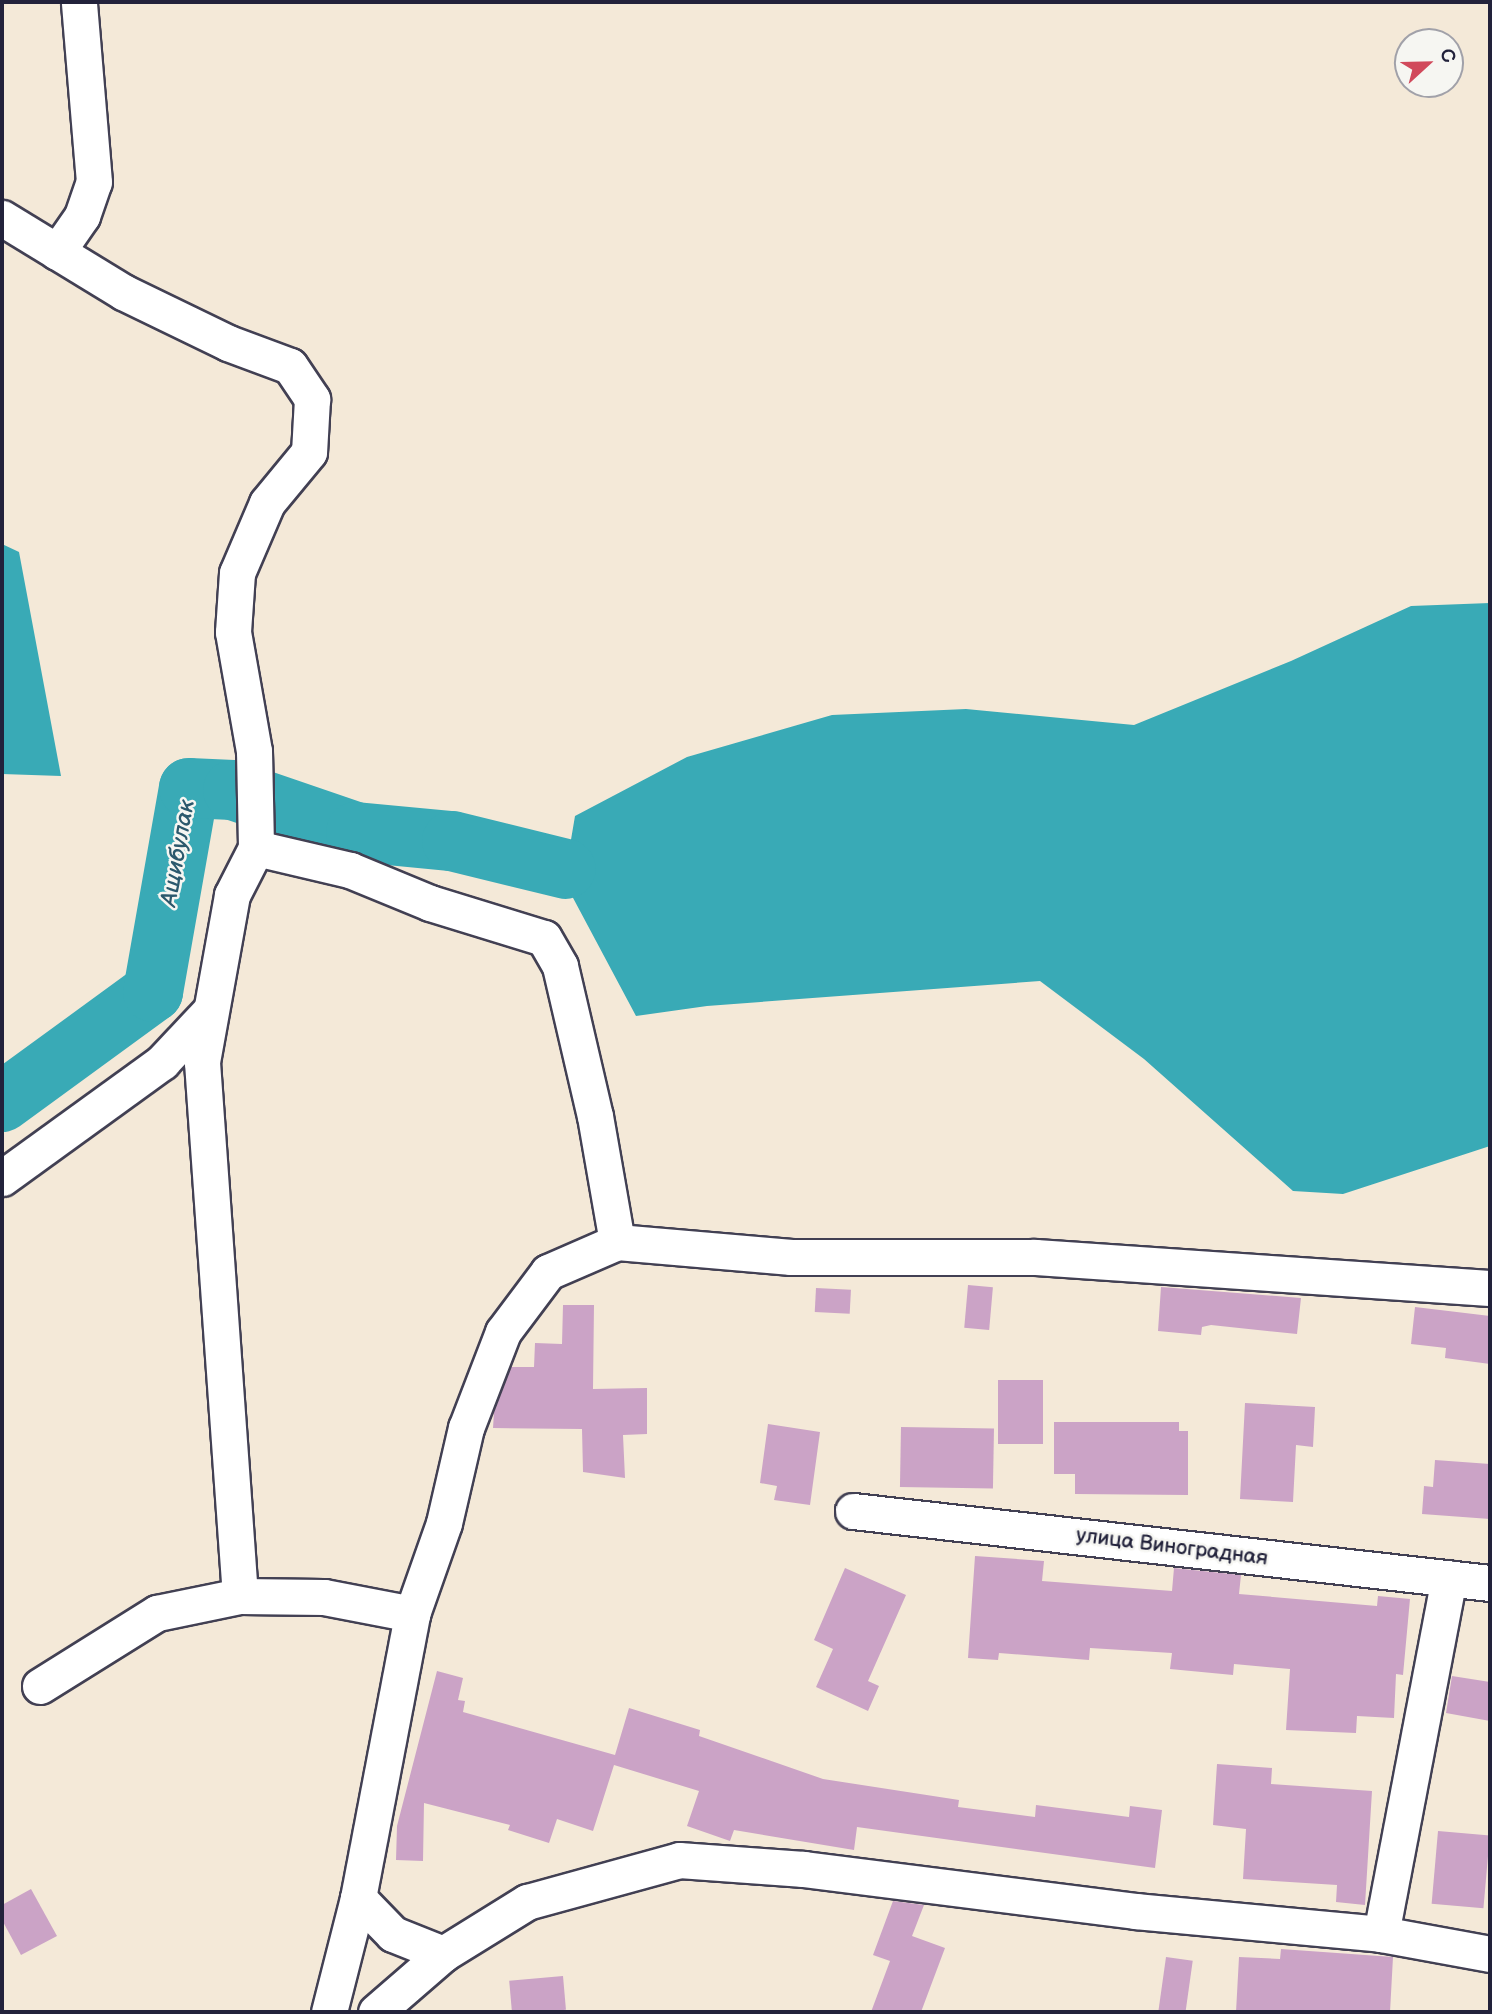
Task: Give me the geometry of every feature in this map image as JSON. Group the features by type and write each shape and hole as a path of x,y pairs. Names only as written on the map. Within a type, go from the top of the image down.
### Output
{"street":[{"path":"57,252 82,216 94,182 79,2"},
{"path":"2,218 123,292 228,343 290,366 312,399 309,452 267,503 237,573 233,632 254,751 256,848 232,895 208,1013 202,1062 240,1596"},
{"path":"256,848 350,870 430,903 544,938 560,966 595,1116 617,1242"},
{"path":"2,1178 162,1062 208,1013"},
{"path":"329,2012 358,1898 412,1614 443,1523 466,1428 503,1332 548,1272 617,1242 791,1257 1035,1257 1490,1288"},
{"name":"улица Виноградная","path":"853,1511 1490,1583"},
{"path":"1381,1934 1449,1578"},
{"path":"40,1686 157,1613 240,1596 324,1597 412,1614"},
{"path":"376,2012 443,1954 527,1902 679,1860 804,1869 1135,1912 1381,1934 1490,1954"},
{"path":"358,1898 393,1934 443,1954"}],"water":[{"path":"2,544 19,552 61,776 2,774"},
{"path":"1490,603 1490,1146 1343,1194 1293,1191 1144,1059 1040,981 707,1006 636,1016 564,881 575,816 687,757 832,715 966,709 1134,725 1291,661 1411,606"}],"building":[{"path":"968,1285 993,1287 989,1330 964,1328"},
{"path":"1161,1287 1301,1298 1297,1334 1211,1325 1202,1327 1201,1335 1158,1331"},
{"path":"816,1288 851,1290 850,1314 815,1312"},
{"path":"563,1305 594,1305 593,1389 647,1388 647,1434 623,1435 625,1478 583,1472 582,1429 493,1428 494,1412 511,1367 534,1367 535,1343 562,1344"},
{"path":"1415,1307 1490,1316 1490,1364 1445,1358 1446,1348 1411,1344"},
{"path":"998,1380 1043,1380 1043,1444 998,1444"},
{"path":"1245,1403 1315,1407 1313,1447 1296,1445 1293,1502 1240,1499"},
{"path":"1054,1422 1179,1422 1179,1431 1188,1431 1188,1495 1075,1494 1075,1474 1054,1474"},
{"path":"768,1424 820,1432 810,1505 774,1500 777,1486 760,1483"},
{"path":"901,1427 994,1429 993,1489 900,1487"},
{"path":"1435,1460 1490,1464 1490,1519 1422,1514 1424,1486 1433,1487"},
{"path":"975,1556 1044,1561 1042,1581 1172,1591 1174,1568 1241,1575 1239,1594 1377,1606 1378,1596 1410,1599 1403,1675 1396,1674 1394,1718 1357,1716 1356,1733 1286,1730 1290,1669 1234,1664 1233,1675 1170,1669 1172,1653 1090,1648 1089,1660 999,1653 998,1660 968,1658"},
{"path":"845,1568 906,1595 868,1681 879,1686 868,1711 816,1687 833,1649 814,1640"},
{"path":"437,1671 463,1678 458,1700 465,1701 463,1712 615,1755 629,1708 700,1730 699,1736 823,1779 959,1800 958,1807 1035,1817 1036,1805 1129,1817 1130,1806 1162,1810 1155,1868 857,1827 854,1850 734,1830 730,1841 687,1826 699,1791 614,1765 593,1831 557,1819 549,1843 508,1830 510,1825 424,1803 423,1861 396,1860 397,1826"},
{"path":"1452,1676 1490,1682 1490,1721 1446,1713"},
{"path":"1217,1764 1272,1768 1271,1784 1372,1791 1365,1905 1336,1902 1337,1885 1243,1879 1246,1829 1213,1825"},
{"path":"1438,1831 1490,1836 1483,1908 1432,1904"},
{"path":"31,1889 57,1936 21,1955 2,1920 2,1905"},
{"path":"893,1901 924,1905 912,1936 945,1948 921,2012 871,2012 890,1961 873,1955"},
{"path":"1281,1949 1393,1957 1390,2012 1236,2012 1239,1957 1280,1959"},
{"path":"1166,1957 1193,1961 1186,2012 1158,2012"},
{"path":"563,1976 566,2010 512,2012 509,1981"}],"waterway":[{"name":"Ащибулак","path":"2,1102 153,992 189,788 233,790 356,832 452,841 566,869"}]}
